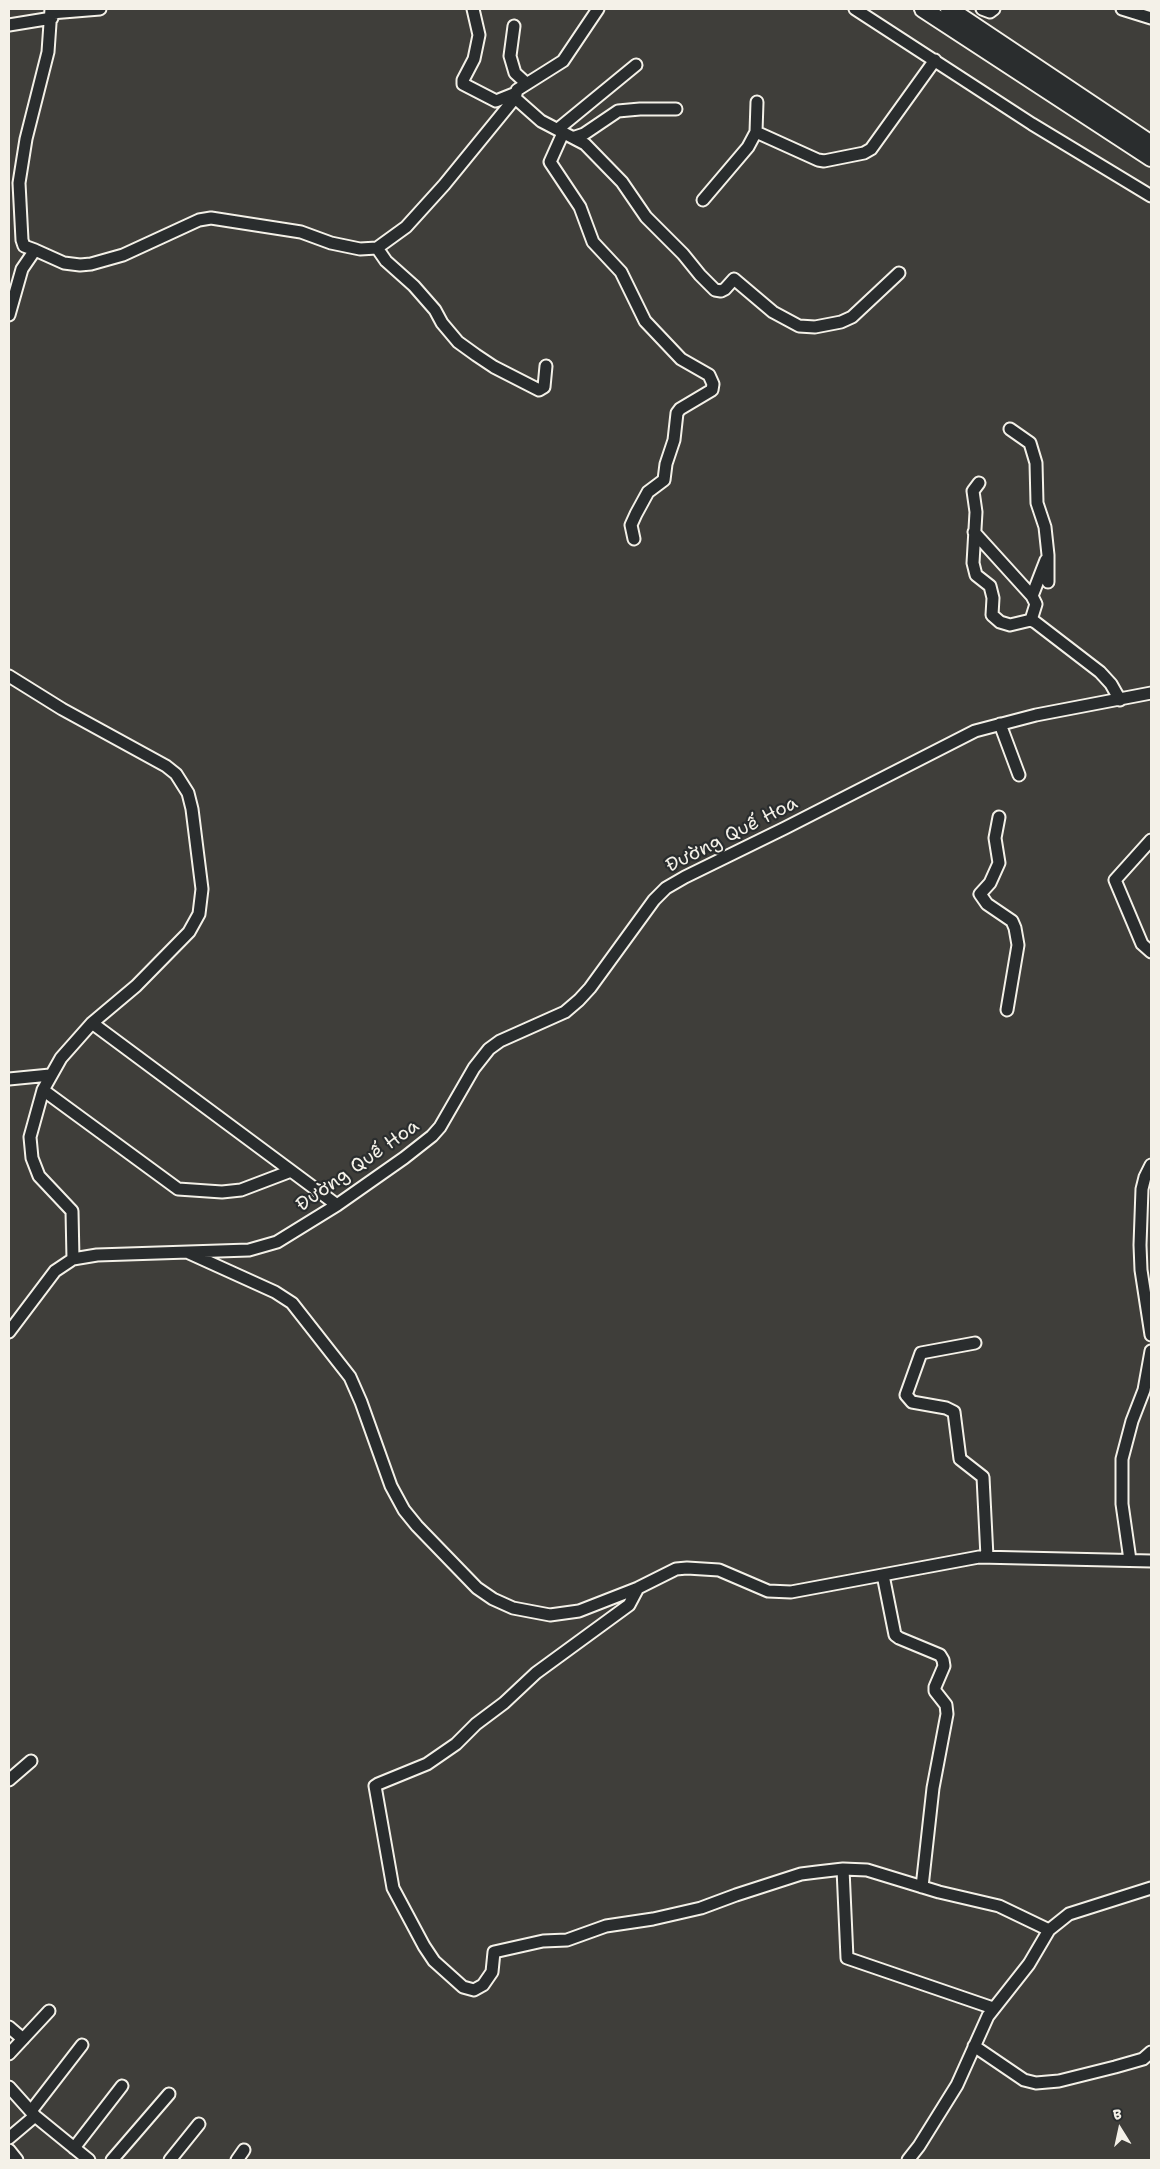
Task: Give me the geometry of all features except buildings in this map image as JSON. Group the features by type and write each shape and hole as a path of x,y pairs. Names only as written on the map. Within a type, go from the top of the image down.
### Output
{"highway":[{"path":"923,9 1151,158"},
{"path":"949,9 1151,144"}],"street":[{"path":"9,26 51,13 100,9"},
{"path":"473,9 479,35 474,58 463,84 496,101 515,96"},
{"path":"51,13 46,60 21,165 19,183 21,232 24,246 64,263 91,264 123,255 199,220 211,218 301,232 331,243 360,249 377,248 406,227 444,185 515,96 517,90 563,61 598,9"},
{"path":"855,9 1032,124 1151,196"},
{"path":"982,9 990,12 994,9"},
{"path":"1122,9 1151,18"},
{"path":"514,26 510,56 515,73 526,83"},
{"path":"756,132 818,160 824,161 864,153 871,149 935,60"},
{"path":"634,539 631,525 636,514 648,492 664,480 666,464 674,440 677,414 680,409 712,390 713,384 709,375 682,359 646,321 621,272 593,242 580,207 550,162 560,131 636,65"},
{"path":"515,96 541,121 575,137 585,144 622,182 646,218 683,254 715,290 720,291 731,284 734,279 773,312 794,323 815,327 841,322 852,317 899,273"},
{"path":"703,200 748,147 756,132 757,102"},
{"path":"575,137 584,134 618,111 676,108"},
{"path":"9,228 21,232"},
{"path":"377,248 386,262 414,286 435,310 442,323 458,342 476,355 494,367 540,390 544,387 546,366"},
{"path":"9,315 22,269 35,250"},
{"path":"1010,429 1027,440 1036,463 1037,503 1045,527 1048,582"},
{"path":"979,483 973,491 976,512 973,563 976,575 990,586 993,598 992,615 1000,622 1010,625 1031,620 1058,638 1100,672 1111,684 1120,700"},
{"path":"974,532 1032,596 1036,604 1031,620"},
{"path":"1032,596 1048,555"},
{"path":"9,676 62,709 166,766 182,782 192,809 202,889 199,914 196,923 189,932 136,986 92,1023 61,1058 43,1090 30,1137 32,1158 40,1176 72,1211 73,1259"},
{"name":"Đường Quế Hoa","path":"9,1332 55,1271 73,1259 97,1255 249,1250 277,1242 337,1205 432,1136 440,1127 474,1068 489,1048 500,1041 565,1012 579,1000 590,988 654,900 666,888 975,732 1000,724 1151,693"},
{"path":"1000,724 1019,775"},
{"path":"999,817 996,838 999,863 990,883 980,892 980,895 987,904 1012,921 1015,928 1018,945 1007,1010"},
{"path":"1151,840 1115,880 1142,944 1151,952"},
{"path":"92,1023 337,1205"},
{"path":"9,1079 50,1075"},
{"path":"43,1090 178,1189 222,1192 241,1190 291,1171"},
{"path":"1151,1165 1142,1189 1140,1245 1141,1270 1151,1335"},
{"path":"185,1251 276,1292 292,1302 350,1378 361,1402 391,1486 404,1510 416,1526 477,1588 493,1599 513,1608 550,1615 579,1611 638,1588 676,1569 687,1568 719,1570 768,1591 791,1592 987,1556 1151,1561"},
{"path":"975,1343 921,1353 906,1395 912,1402 946,1408 954,1412 960,1459 983,1477 987,1556"},
{"path":"1130,1560 1122,1504 1122,1459 1132,1420 1144,1390 1151,1351"},
{"path":"883,1575 895,1635 940,1655 944,1666 934,1686 935,1691 946,1705 947,1714 933,1788 922,1887"},
{"path":"638,1588 629,1605 536,1673 504,1703 476,1724 456,1744 427,1764 375,1786 394,1888 424,1946 434,1960 464,1987 474,1990 482,1985 492,1972 494,1952 544,1941 567,1940 606,1926 653,1919 700,1908 801,1874 843,1869 866,1870 922,1887 998,1906 1049,1930"},
{"path":"9,1780 31,1761"},
{"path":"843,1869 847,1958 993,2008"},
{"path":"908,2160 919,2146 957,2085 993,2008 1029,1964 1049,1930 1069,1914 1151,1888"},
{"path":"9,2054 48,2011"},
{"path":"9,2027 22,2039"},
{"path":"9,2138 33,2114 82,2045"},
{"path":"974,2046 1024,2080 1036,2084 1059,2081 1115,2068 1143,2059 1151,2052"},
{"path":"74,2148 122,2086"},
{"path":"9,2087 33,2114 89,2160"},
{"path":"112,2160 169,2094"},
{"path":"170,2160 199,2124"},
{"path":"9,2150 17,2160"},
{"path":"237,2160 244,2150"}]}
